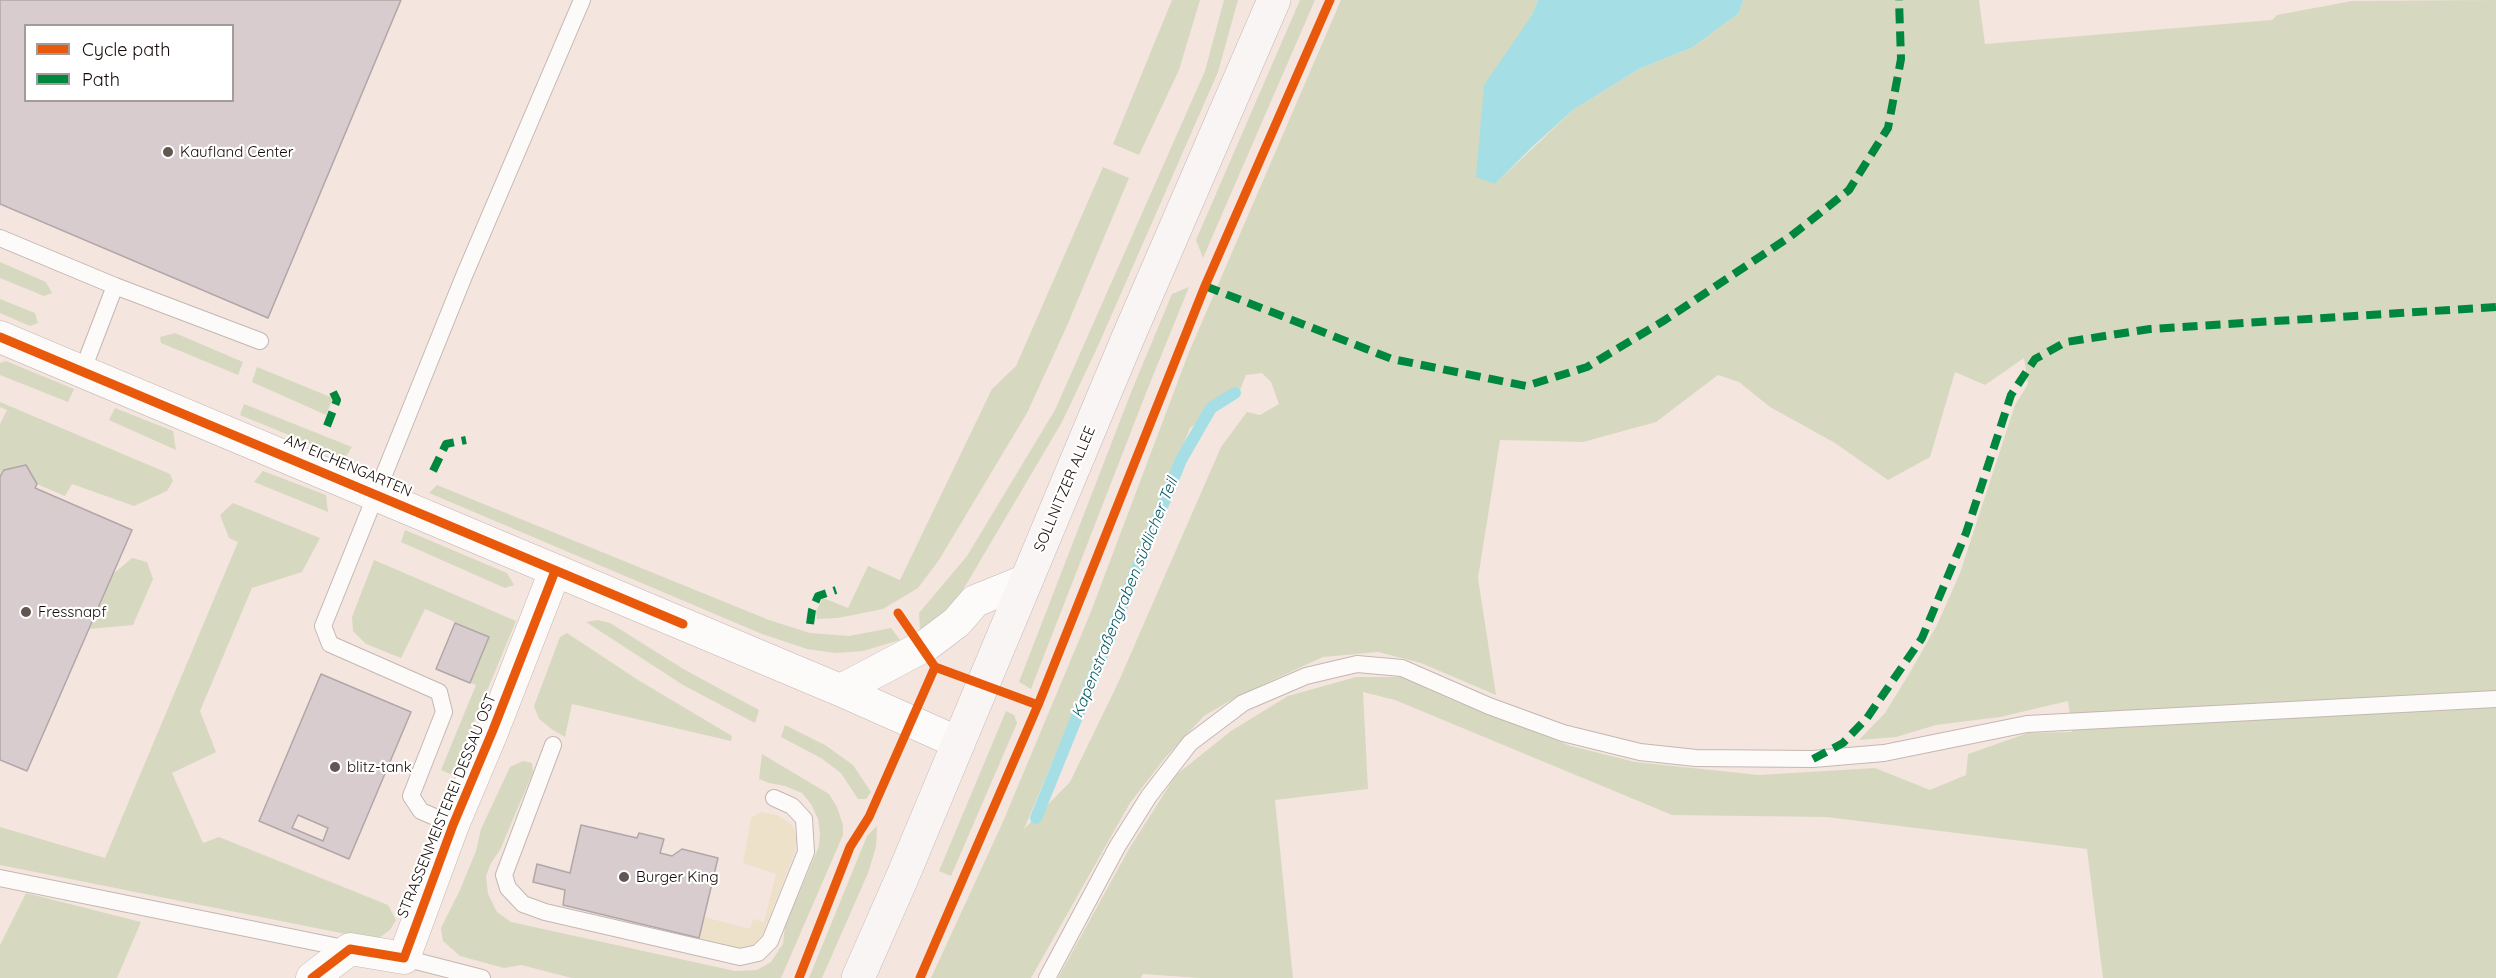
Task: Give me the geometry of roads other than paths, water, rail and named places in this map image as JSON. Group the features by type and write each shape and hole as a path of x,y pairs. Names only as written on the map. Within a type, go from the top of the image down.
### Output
{"main road":[{"name":"SOLLNITZER ALLEE","path":"858,978 1127,340 1274,0"}],"street":[{"name":"AM EICHENGARTEN","path":"0,337 841,690 959,742"},
{"name":"STRASSENMEISTEREI DESSAU OST","path":"404,958 453,825 555,571"},
{"path":"841,690 928,644 957,622 975,601 1027,580"},
{"path":"312,978 350,949 404,958"}],"lane":[{"name":"AM EICHENGARTEN","path":"453,825 421,811 411,796 444,712 439,692 330,644 323,626 464,276 582,0"},
{"path":"0,238 115,286 261,340"},
{"path":"82,372 115,286"},
{"path":"1047,978 1117,847 1149,796 1190,743 1243,703 1306,676 1357,664 1402,668 1489,706 1563,733 1640,753 1729,759 1813,759 1884,753 2027,724 2496,699"},
{"path":"553,745 504,874 508,888 523,904 545,912 740,957 758,953 770,941 806,852 804,819 792,806 774,798"},
{"path":"0,878 350,949"},
{"path":"404,958 478,977"}],"water":[{"path":"1538,0 1743,0 1739,13 1693,47 1639,69 1573,110 1495,184 1476,177 1484,85 1532,15"}],"waterway":[{"name":"Kapenstraßengraben südlicher Teil","path":"1036,818 1181,460 1211,408 1235,393"}],"place":[{"name":"Kaufland Center","path":"168,152"},
{"name":"Fressnapf","path":"26,612"},
{"name":"blitz-tank","path":"335,767"},
{"name":"Burger King","path":"624,877"}]}
